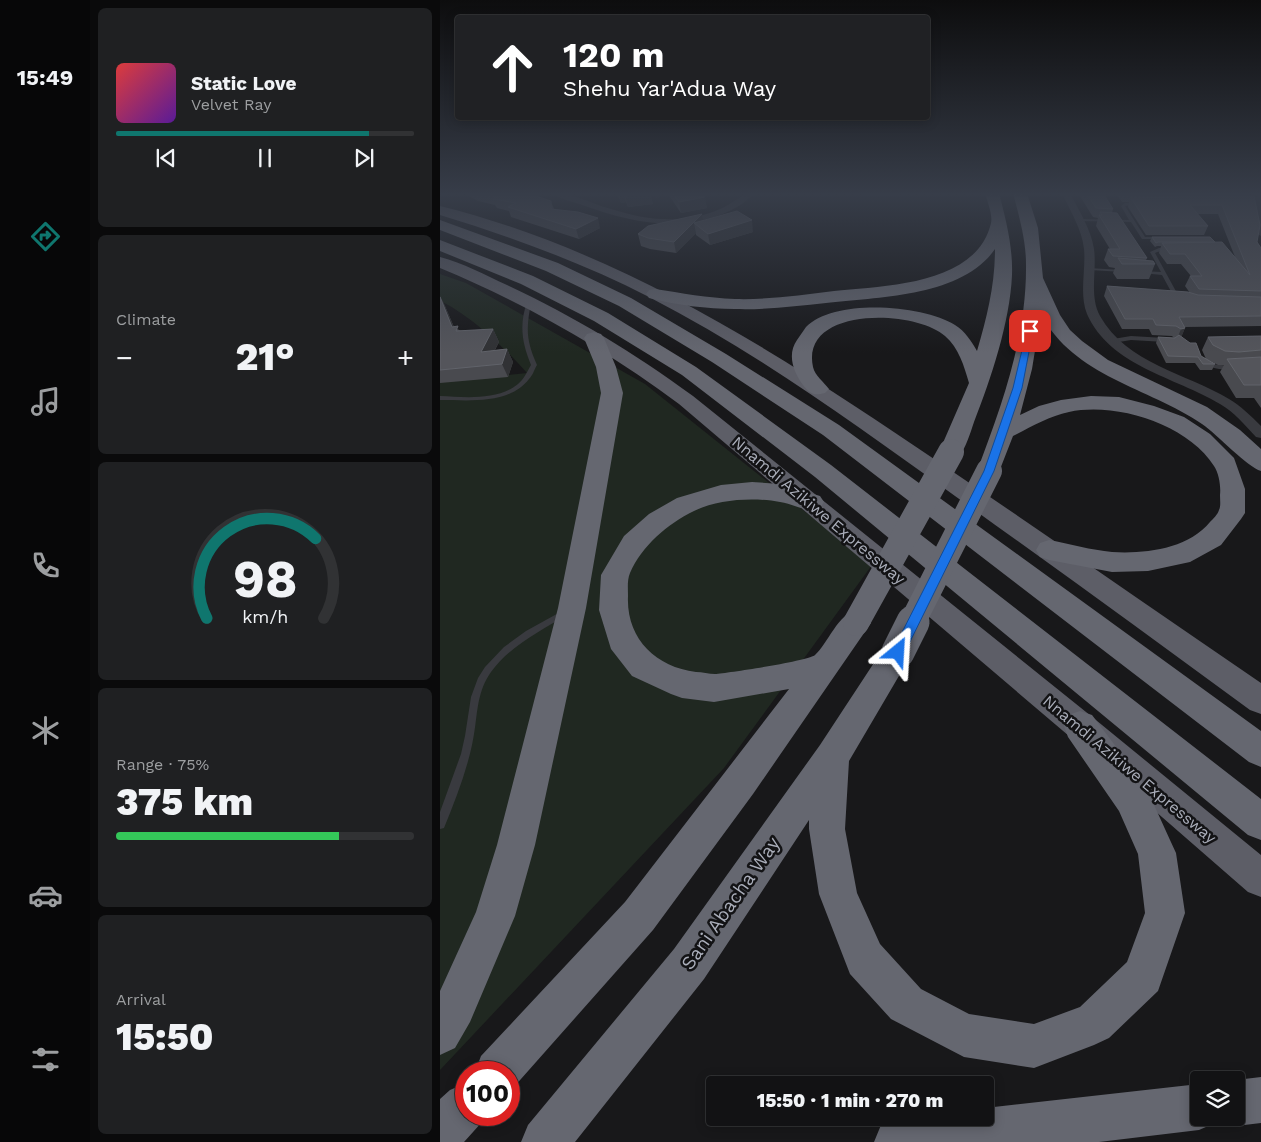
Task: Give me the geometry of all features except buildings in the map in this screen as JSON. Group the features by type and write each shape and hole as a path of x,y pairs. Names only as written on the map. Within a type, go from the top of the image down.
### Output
{"highway":[{"name":"Nnamdi Azikiwe Expressway","path":"443,246 527,280 601,317 689,371 823,470 1261,822"},
{"path":"499,246 552,267 625,302 719,358 831,430 1261,751"},
{"path":"546,246 655,294 737,340 818,389 1261,700"},
{"path":"655,294 706,302 760,303 881,291 940,279 960,271 982,256 990,246"},
{"path":"507,1061 639,916 741,782 856,623 951,452 980,383 1003,276 1002,246"},
{"path":"1032,246 1035,279 1049,314 1063,334 1104,366 1212,419 1245,445 1261,462"},
{"path":"440,255 465,271"},
{"name":"Nnamdi Azikiwe Expressway","path":"440,262 511,292 594,338 632,360 686,400 812,502 1261,879"},
{"name":"Sani Abacha Way","path":"546,1142 689,964 832,757 898,652 989,471 1004,431 1027,347 1035,279"},
{"path":"818,389 803,369 801,354 806,340 818,328 834,319 857,313 881,311 907,314 928,320 948,329 970,352 980,383"},
{"path":"440,1033 455,1007 495,916 522,819 572,608 612,392 606,367 594,338"},
{"path":"1004,431 1047,411 1069,405 1091,403 1119,404 1176,422 1202,439 1226,464 1233,489 1232,513 1212,538 1180,555 1148,561 1112,562 1049,550"},
{"path":"812,502 780,493 752,491 721,494 686,504 658,521 634,543 616,575 613,610 622,640 644,666 682,684 714,688 770,680 824,667"},
{"path":"832,757 827,829 838,894 865,959 906,1004 964,1035 1034,1046 1094,1024 1143,976 1165,913 1157,853 1154,845 1132,798 1080,726"},
{"path":"1245,1102 1261,1100"},
{"path":"898,1142 1190,1108"},
{"path":"440,1133 455,1117"}],"street":[{"path":"1088,246 1089,295 1092,314 1112,341 1159,370 1225,402 1261,434"}],"lane":[{"path":"1176,249 1159,249 1152,252 1176,296 1183,300"},
{"path":"1090,269 1127,271"},
{"path":"1136,272 1164,274"},
{"path":"440,398 482,398 496,395 518,388 529,378 534,365 526,346 523,329 529,303"},
{"path":"1112,341 1131,335 1172,340"},
{"path":"1199,354 1202,360 1211,366 1242,367"},
{"path":"440,824 462,771 468,741 472,704 482,680 503,653 516,642 572,608"}],"shaded area":[{"path":"440,274 466,283 645,384 872,565 724,768 440,1070 440,382 527,373 509,353 475,323 440,301"}],"route":[{"path":"898,652 989,471 1017,388 1030,331"}]}
